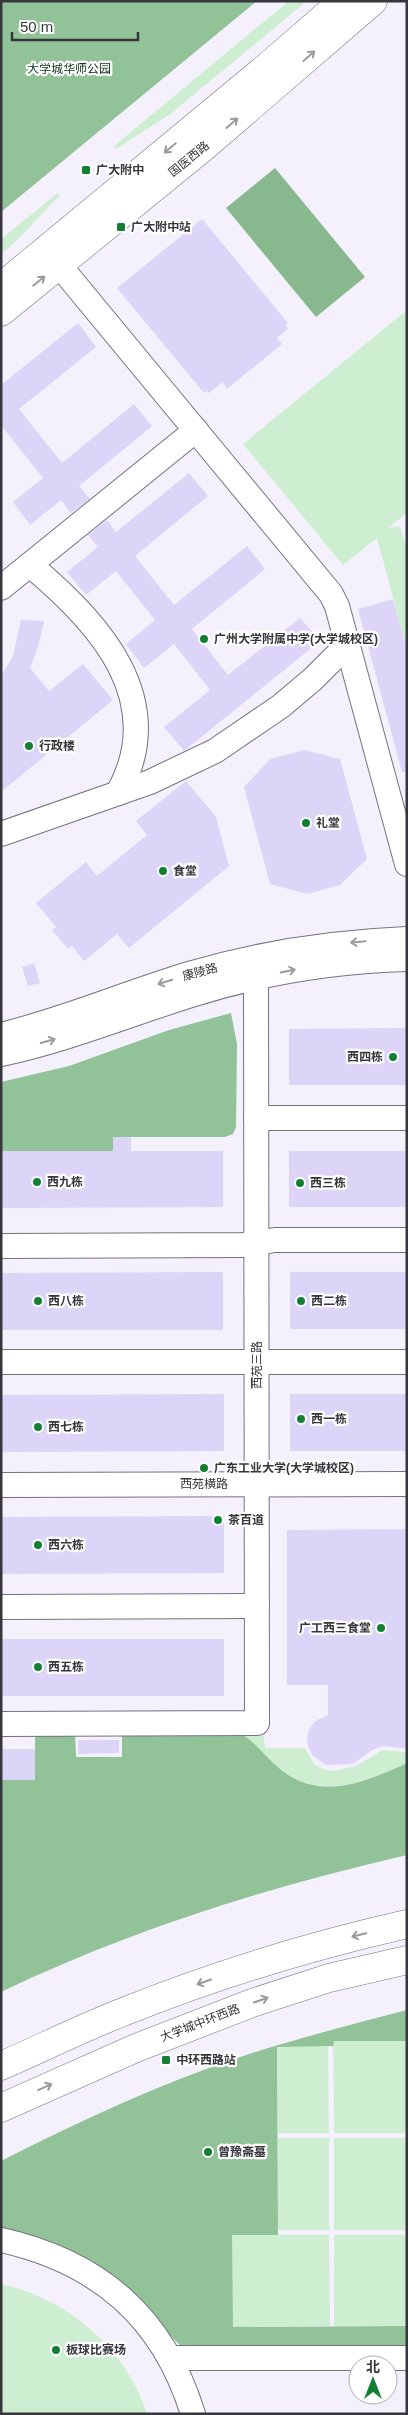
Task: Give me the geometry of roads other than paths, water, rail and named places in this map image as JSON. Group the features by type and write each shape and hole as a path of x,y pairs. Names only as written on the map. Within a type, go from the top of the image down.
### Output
{"main road":[{"name":"国医西路","path":"1,287 261,72 343,1"},
{"name":"国医西路","path":"1,312 205,146 373,1"},
{"path":"1,2066 121,2012 180,1990 294,1953 407,1924"},
{"name":"大学城中环西路","path":"1,2108 136,2048 252,2003 329,1978 407,1960"}],"street":[{"path":"60,265 332,594 407,864"},
{"path":"1,588 196,430"},
{"path":"30,564 81,611 104,640 126,677 133,700 135,741 129,770 118,793"},
{"path":"1,834 178,770 231,741 297,694 347,645"},
{"name":"康陵路","path":"1,1035 61,1018 151,986 232,963 311,948 407,939"},
{"name":"康陵路","path":"1,1054 68,1036 195,993 256,978 342,963 407,958"},
{"name":"西苑三路","path":"1,1724 258,1723 256,978"},
{"path":"256,1118 407,1118"},
{"path":"1,1246 243,1245 275,1240 407,1240"},
{"path":"1,1362 407,1362"},
{"name":"西苑横路","path":"1,1485 407,1484"},
{"path":"1,1607 257,1606"},
{"path":"1,2240 36,2248 54,2255 97,2278 118,2295 144,2322 170,2358 193,2414"},
{"path":"170,2358 407,2358"}],"place":[{"name":"广大附中","path":"86,170"},
{"name":"广大附中站","path":"121,227"},
{"name":"广州大学附属中学(大学城校区)","path":"204,639"},
{"name":"行政楼","path":"29,746"},
{"name":"礼堂","path":"306,823"},
{"name":"食堂","path":"163,871"},
{"name":"西四栋","path":"393,1057"},
{"name":"西九栋","path":"37,1182"},
{"name":"西三栋","path":"300,1183"},
{"name":"西八栋","path":"38,1301"},
{"name":"西二栋","path":"301,1301"},
{"name":"西一栋","path":"301,1419"},
{"name":"西七栋","path":"38,1427"},
{"name":"广东工业大学(大学城校区)","path":"204,1468"},
{"name":"茶百道","path":"218,1520"},
{"name":"西六栋","path":"38,1545"},
{"name":"广工西三食堂","path":"381,1628"},
{"name":"西五栋","path":"38,1667"},
{"name":"中环西路站","path":"166,2060"},
{"name":"曾豫斋墓","path":"208,2152"},
{"name":"板球比赛场","path":"56,2350"}],"park label":[{"name":"大学城华师公园","path":"69,69"}]}
